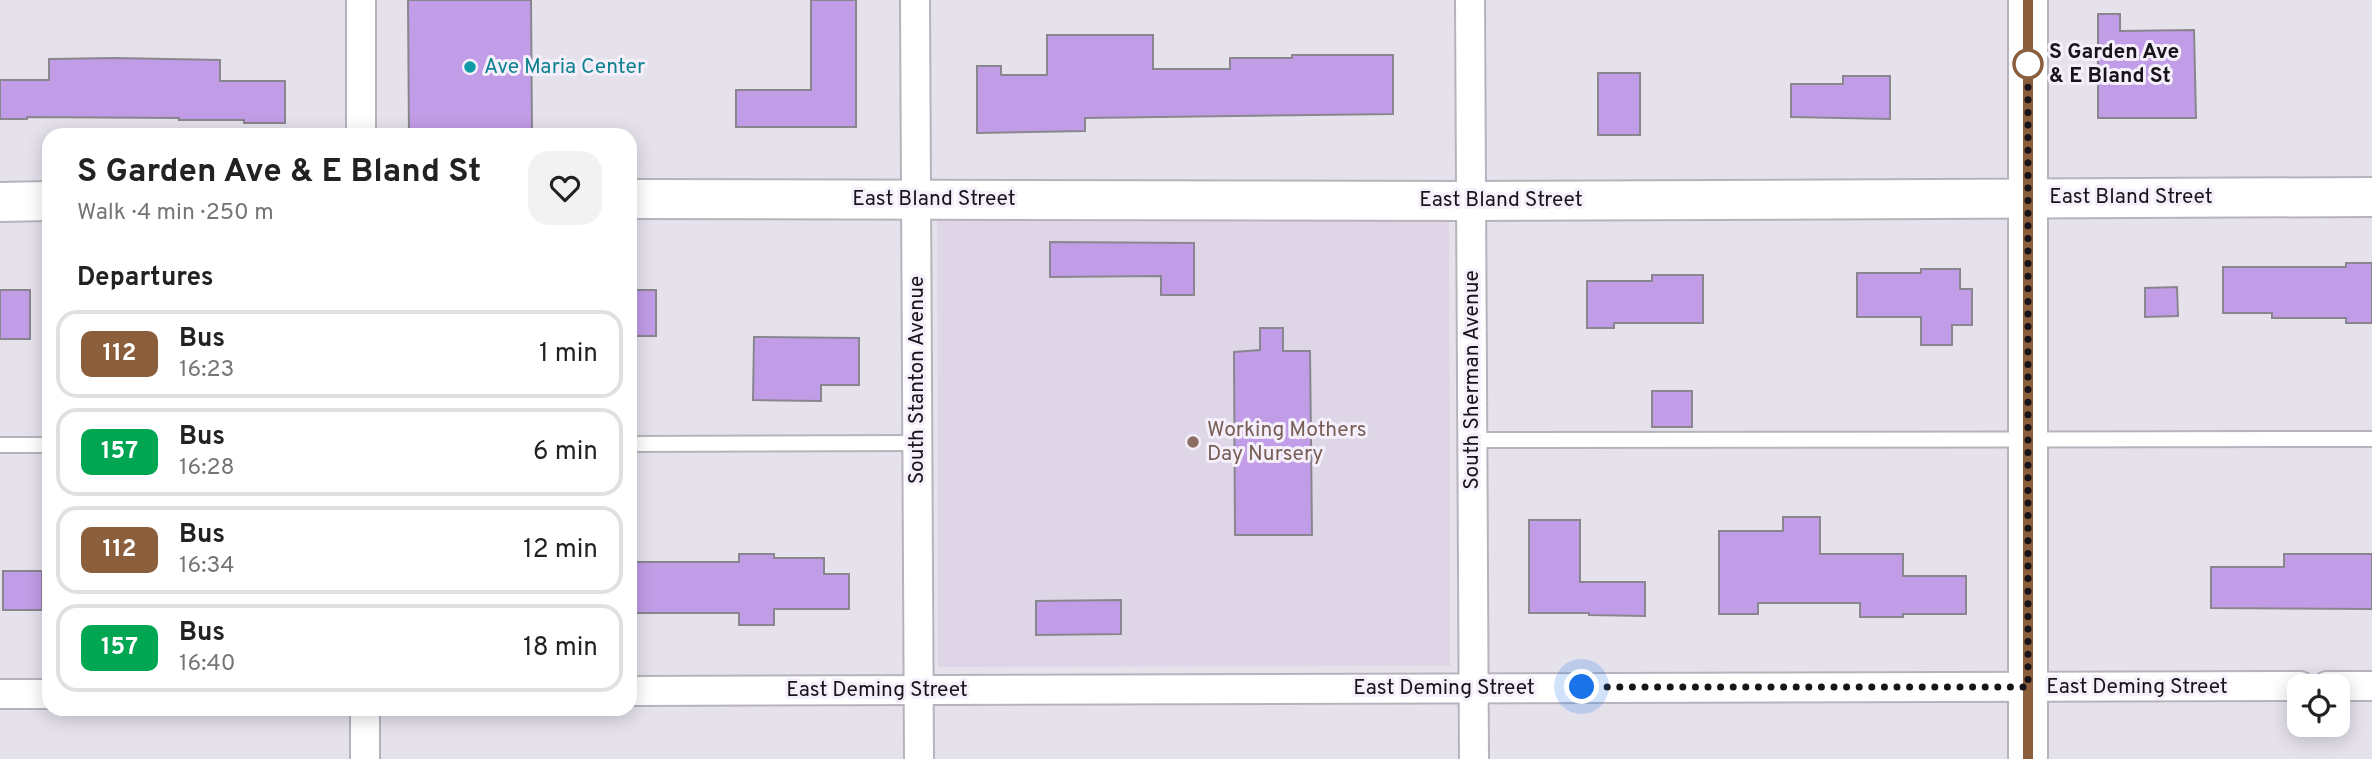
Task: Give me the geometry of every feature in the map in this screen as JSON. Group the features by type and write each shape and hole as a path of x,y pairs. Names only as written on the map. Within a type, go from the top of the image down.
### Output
{"street":[{"path":"361,0 361,128"},
{"name":"South Stanton Avenue","path":"915,0 919,759"},
{"name":"South Sherman Avenue","path":"1470,0 1474,759"},
{"path":"2028,0 2028,759"},
{"name":"East Bland Street","path":"637,199 1470,201 2372,197"},
{"path":"0,202 42,201"},
{"name":"East Deming Street","path":"637,691 2287,686"},
{"path":"2350,686 2372,686"},
{"path":"0,694 42,694"},
{"path":"365,716 365,759"}],"lane":[{"path":"1472,440 2372,439"},
{"path":"637,444 917,443"},
{"path":"0,444 42,444"}],"shaded area":[{"name":"Working Mothers Day Nursery","path":"1449,217 1450,666 938,667 937,218"}],"building":[{"name":"Ave Maria Center","path":"408,0 531,0 532,128 409,128"},
{"path":"811,0 856,0 856,127 736,127 736,90 811,90"},
{"path":"2098,14 2120,14 2120,31 2194,30 2196,118 2098,118"},
{"path":"1047,35 1153,35 1153,69 1230,69 1230,58 1393,55 1393,114 1085,118 1085,131 977,133 977,66 1001,66 1001,75 1047,75"},
{"path":"49,59 220,60 220,81 285,81 285,123 179,118 0,119 0,80 49,80"},
{"path":"1598,73 1640,73 1640,135 1598,135"},
{"path":"1843,76 1890,76 1890,119 1791,117 1791,84 1843,84"},
{"path":"1050,242 1194,243 1194,295 1161,295 1161,276 1050,277"},
{"path":"2346,263 2372,263 2372,323 2346,323 2346,318 2272,318 2272,313 2223,313 2223,267 2346,267"},
{"path":"1921,269 1960,269 1960,289 1972,289 1972,325 1952,325 1952,345 1921,345 1921,317 1857,317 1857,273 1921,273"},
{"path":"1652,275 1703,275 1703,323 1614,323 1614,328 1587,328 1587,281 1652,281"},
{"path":"2177,287 2178,316 2145,317 2145,288"},
{"path":"0,290 30,290 30,339 0,339"},
{"path":"637,290 656,290 656,336 637,336"},
{"name":"Working Mothers Day Nursery","path":"1260,328 1283,328 1283,351 1310,351 1312,535 1235,535 1234,352 1260,350"},
{"path":"754,337 859,338 859,385 821,385 821,401 753,400"},
{"path":"1652,391 1692,391 1692,427 1652,427"},
{"path":"1783,517 1820,517 1820,554 1903,554 1903,576 1966,576 1966,614 1860,617 1860,603 1758,603 1758,614 1719,614 1719,531 1783,531"},
{"path":"1529,520 1580,520 1580,582 1645,582 1645,616 1529,613"},
{"path":"739,554 774,554 774,558 824,558 824,574 849,574 849,609 774,609 774,625 739,625 739,613 637,613 637,562 739,562"},
{"path":"2284,554 2372,554 2372,609 2211,608 2211,567 2284,567"},
{"path":"3,571 42,571 42,610 3,610"},
{"path":"1121,600 1121,634 1036,635 1036,601"}],"bus line":[{"name":"112","path":"2028,0 2028,759"}],"place":[{"name":"S Garden Ave & E Bland St","path":"2028,64"},
{"name":"Ave Maria Center","path":"470,67"},
{"name":"Working Mothers Day Nursery","path":"1193,442"}],"route":[{"path":"1582,687 2028,687 2028,64"}]}
